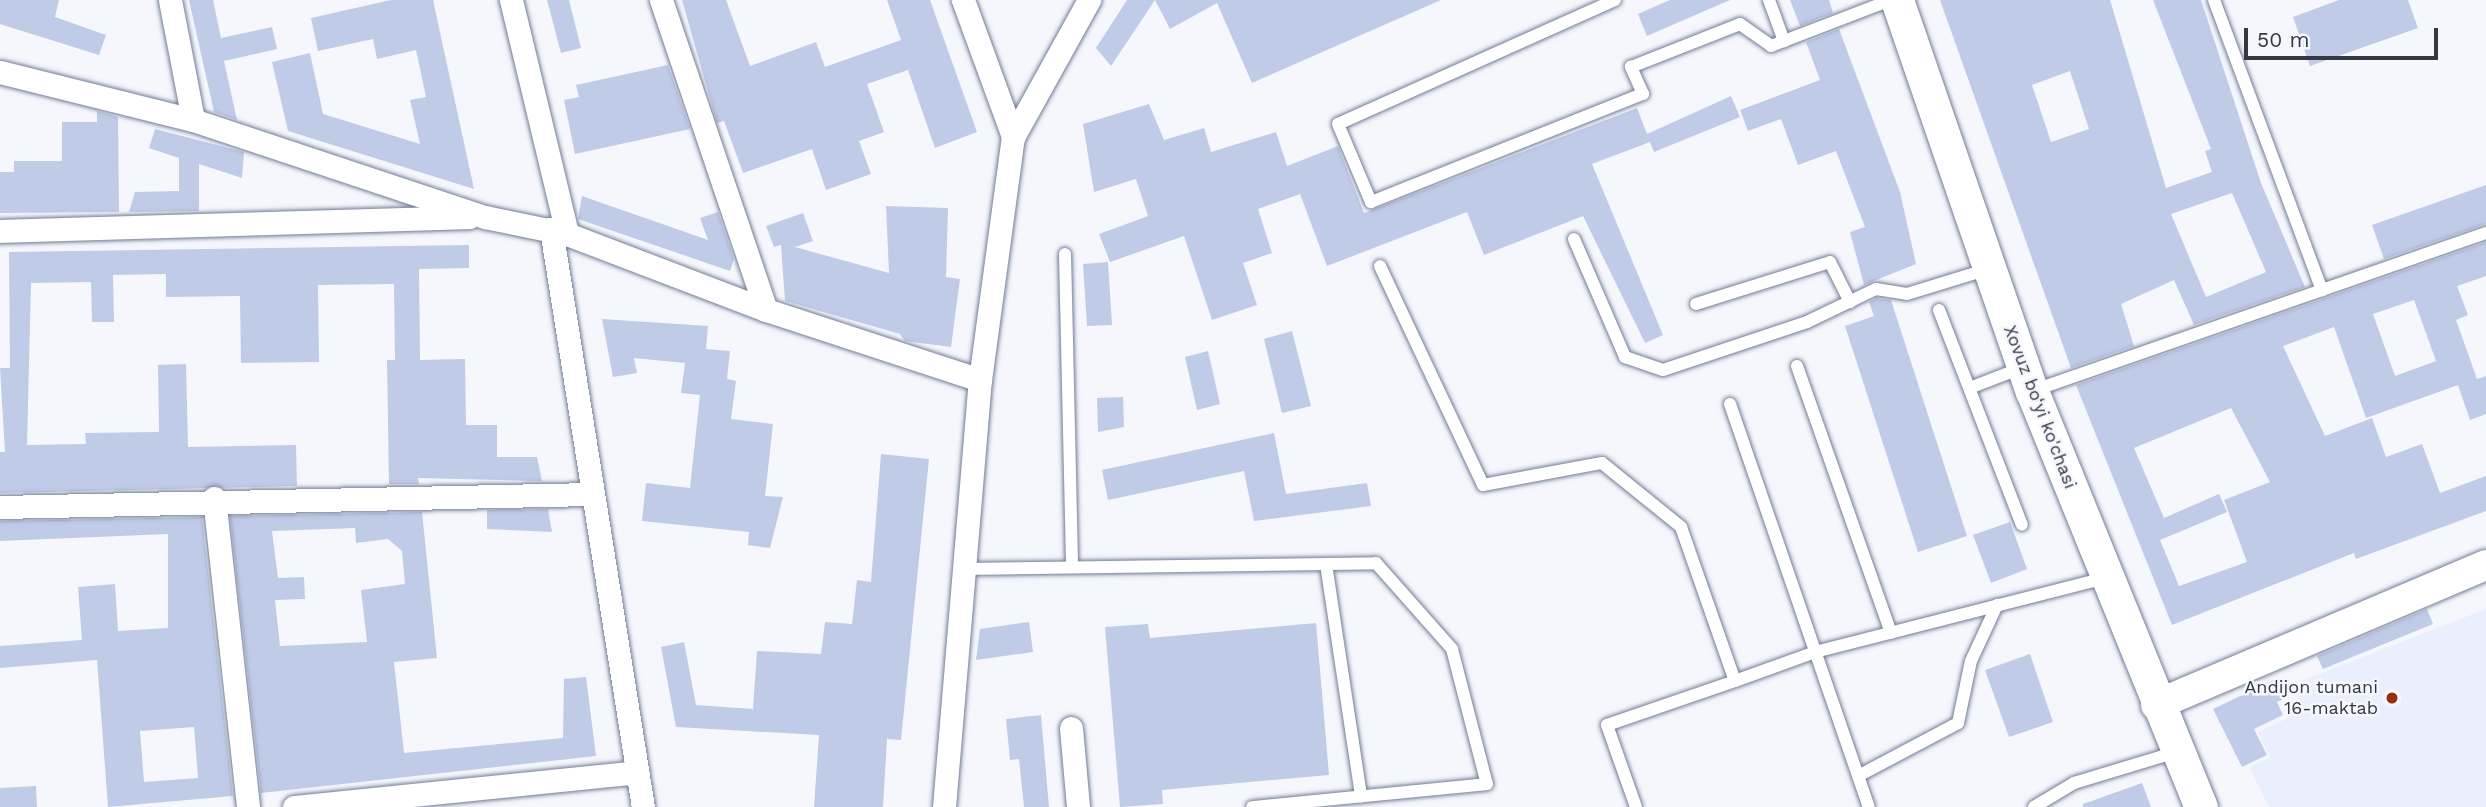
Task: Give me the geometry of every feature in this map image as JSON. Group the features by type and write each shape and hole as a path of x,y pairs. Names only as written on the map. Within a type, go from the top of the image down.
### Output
{"main road":[{"name":"Xovuz bo‘yi ko'chasi","path":"1897,0 2028,379 2156,705 2201,807"}],"street":[{"path":"170,0 193,120"},
{"path":"511,0 559,231 589,494 643,807"},
{"path":"661,0 766,310"},
{"path":"963,0 1013,137"},
{"path":"944,807 968,569 980,380 1013,137 1089,0"},
{"path":"0,72 193,120 485,217 559,231 766,310 980,380"},
{"path":"0,231 485,217"},
{"path":"0,507 214,498 589,494"},
{"path":"214,498 248,807"},
{"path":"2156,705 2486,565"},
{"path":"1071,728 1077,807"},
{"path":"294,807 637,772"}],"lane":[{"path":"1615,0 1338,124 1371,202 1643,94 1631,67 1740,24 1772,46 1891,0"},
{"path":"1769,0 1784,41"},
{"path":"2214,0 2322,291"},
{"path":"1972,387 2028,379 2322,291 2486,233"},
{"path":"1574,240 1625,357 1663,370 1850,302 1877,289 1907,294 1990,269"},
{"path":"1065,254 1072,567"},
{"path":"1696,304 1830,262 1850,302"},
{"path":"1380,266 1483,485 1602,463 1681,527 1735,681"},
{"path":"1939,310 1972,387 2022,525"},
{"path":"1797,366 1891,633"},
{"path":"1730,404 1869,807"},
{"path":"968,569 1376,563 1452,649 1487,784 1252,807"},
{"path":"1326,564 1361,796"},
{"path":"1636,807 1607,725 1815,652 2106,578"},
{"path":"1858,776 1958,723 1971,661 1997,606"},
{"path":"2034,807 2074,783 2177,752"}],"shaded area":[{"name":"Andijon tumani 16-maktab","path":"2486,609 2486,807 2269,807 2249,767 2270,757 2258,732 2303,711 2291,685"}],"building":[{"path":"0,0 59,0 55,17 106,35 99,55 0,24"},
{"path":"189,0 213,0 221,38 272,27 277,49 224,61 237,120 214,112"},
{"path":"391,0 433,0 474,189 288,131 272,62 310,53 323,114 420,144 410,100 426,97 416,50 377,59 373,39 318,51 311,18"},
{"path":"547,0 569,0 581,48 561,53"},
{"path":"682,0 726,0 750,66 816,42 825,67 901,40 887,0 930,0 977,132 935,148 908,70 867,84 884,132 859,141 871,174 826,190 812,149 743,173 724,121 717,123"},
{"path":"1127,0 1155,0 1111,66 1096,48"},
{"path":"1155,0 1441,0 1252,83 1217,3 1170,29"},
{"path":"1670,0 1730,0 1647,36 1638,14"},
{"path":"1790,0 1829,0 1833,13 1800,26"},
{"path":"1940,0 2110,0 2166,188 2212,172 2205,151 2211,149 2153,0 2201,0 2261,183 2305,287 2194,325 2174,280 2121,304 2134,346 2071,368","holes":["2070,71 2089,129 2051,142 2032,85","2232,193 2266,272 2206,297 2171,214"]},
{"path":"2339,0 2408,0 2418,28 2310,66 2293,17"},
{"path":"1839,29 1900,192 1916,264 1864,285 1850,232 1865,227 1836,151 1798,165 1781,119 1748,131 1740,110 1820,80 1806,42"},
{"path":"668,65 690,129 575,154 564,100 579,97 576,85"},
{"path":"1731,96 1740,117 1654,152 1650,142 1592,164 1663,335 1645,343 1583,216 1484,255 1467,212 1327,266 1300,194 1258,209 1272,253 1243,263 1257,305 1212,320 1184,236 1110,262 1099,234 1148,216 1136,179 1094,192 1083,124 1149,104 1164,140 1204,128 1211,152 1276,132 1287,166 1338,146 1364,213 1637,108 1647,134"},
{"path":"97,111 118,117 119,212 0,213 0,172 14,172 14,161 62,161 62,122 97,122"},
{"path":"155,129 244,152 242,178 199,164 199,211 129,212 135,192 179,191 179,158 149,148"},
{"path":"2486,185 2486,224 2384,259 2372,225"},
{"path":"582,196 708,240 700,218 718,212 734,259 730,271 578,219"},
{"path":"886,206 948,208 946,277 960,279 951,347 905,341 900,334 785,301 781,245 774,247 766,226 803,213 813,241 795,247 889,273"},
{"path":"2486,242 2486,276 2457,286 2468,315 2456,320 2477,379 2486,376 2486,414 2470,420 2458,385 2366,418 2334,327 2283,346 2325,436 2372,418 2386,457 2422,444 2440,493 2486,476 2486,511 2356,559 2354,553 2172,625 2076,385","holes":["2414,300 2436,361 2395,376 2373,314","2231,408 2270,482 2224,500 2247,562 2179,586 2160,540 2227,512 2219,494 2164,518 2134,448"]},
{"path":"469,245 469,268 419,269 420,360 465,359 466,425 497,425 497,457 537,457 542,481 418,478 419,484 389,484 387,360 395,360 394,284 318,285 319,362 241,363 240,296 166,297 166,274 113,275 114,322 92,322 91,282 31,283 27,445 86,444 85,433 159,432 158,365 186,364 188,447 296,445 297,486 0,493 0,452 5,452 0,368 10,368 9,252"},
{"path":"1108,262 1112,325 1087,326 1083,264"},
{"path":"1877,298 1891,300 1967,536 1918,552 1845,326 1874,316 1869,302"},
{"path":"602,319 708,326 706,349 730,351 727,379 736,381 731,419 773,424 765,496 783,497 770,548 748,545 749,532 642,521 646,483 690,488 700,395 681,393 685,363 634,358 637,373 613,377"},
{"path":"1292,331 1311,406 1282,413 1264,339"},
{"path":"1208,351 1220,404 1197,410 1185,357"},
{"path":"1123,397 1124,427 1098,432 1097,398"},
{"path":"1274,433 1286,494 1367,483 1371,506 1254,521 1244,471 1108,500 1102,470"},
{"path":"881,454 929,459 901,740 887,739 883,807 814,807 819,735 676,727 661,647 684,642 696,705 753,709 757,651 821,654 825,622 852,624 857,580 871,582"},
{"path":"548,509 552,532 487,529 487,510"},
{"path":"422,512 437,658 394,662 404,753 563,738 564,679 586,677 596,756 261,793 230,516","holes":["355,528 356,543 388,539 402,551 405,584 361,590 367,642 280,646 275,600 305,599 304,577 278,578 272,531"]},
{"path":"202,517 233,796 108,807 97,660 0,668 0,646 82,640 78,587 115,584 118,631 168,628 168,534 0,541 0,521","holes":["194,727 198,778 144,782 140,731"]},
{"path":"2010,522 2027,569 1991,583 1973,535"},
{"path":"2427,609 2433,624 2323,669 2317,656"},
{"path":"1029,622 1033,652 976,660 980,629"},
{"path":"1316,623 1329,775 1162,790 1163,804 1120,807 1105,627 1148,624 1150,638"},
{"path":"2030,654 2053,722 2009,737 1985,670"},
{"path":"2278,678 2288,697 2277,702 2283,715 2254,729 2267,755 2242,767 2213,709"},
{"path":"1041,715 1049,807 1024,807 1019,759 1010,760 1006,719"},
{"path":"2142,783 2151,807 2083,807 2083,804"},
{"path":"36,786 37,807 0,807 0,788"}],"place":[{"name":"Andijon tumani 16-maktab","path":"2392,698"}]}
